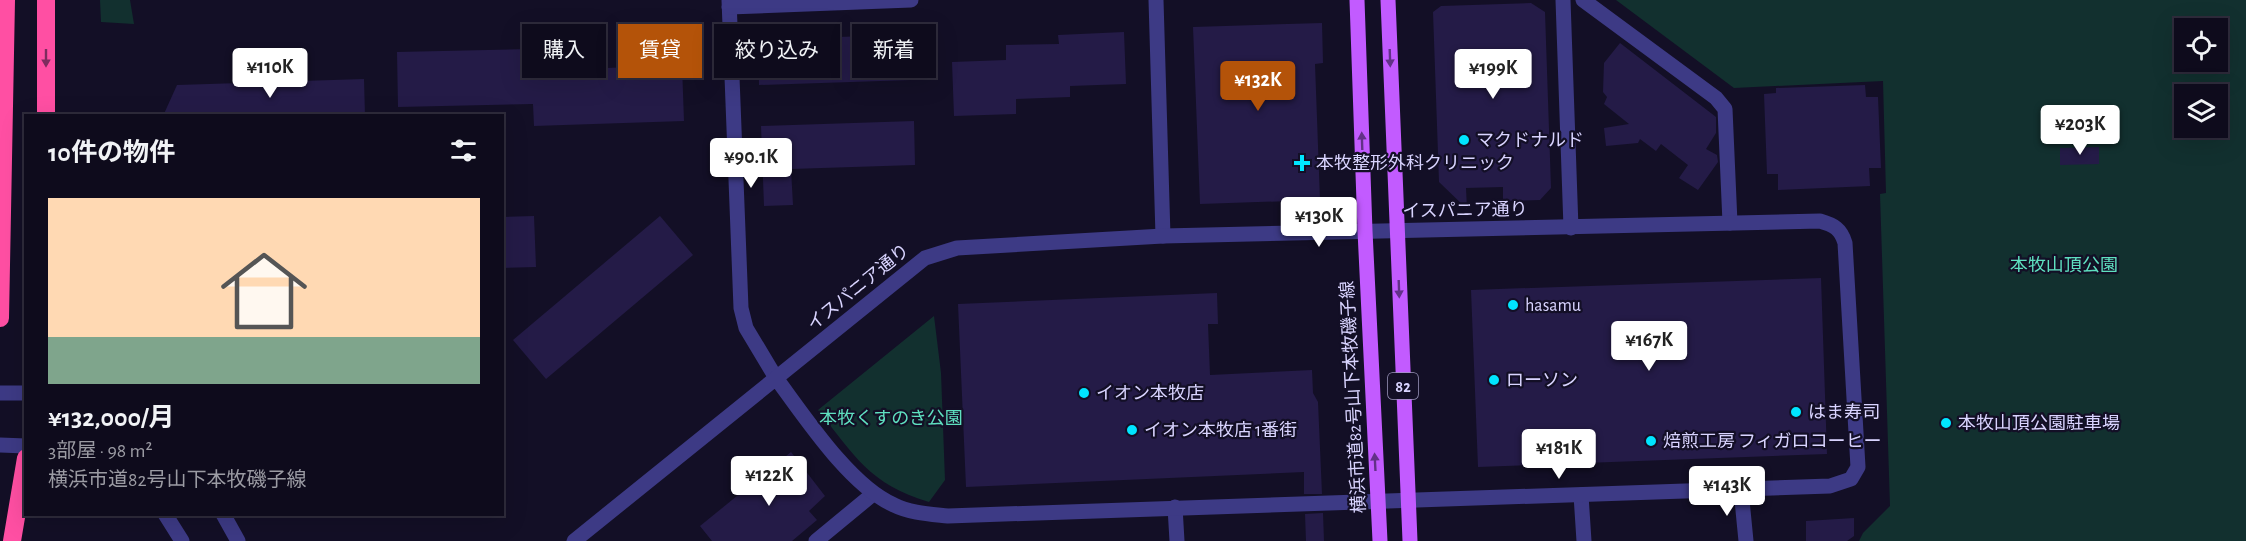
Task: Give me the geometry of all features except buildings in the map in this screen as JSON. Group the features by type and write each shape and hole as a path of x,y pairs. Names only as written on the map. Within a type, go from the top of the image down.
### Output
{"highway":[{"path":"0,318 6,0"},
{"path":"46,0 46,114"},
{"path":"12,541 24,470"}],"main road":[{"name":"横浜市道82号山下本牧磯子線","path":"1357,0 1365,231 1380,541"},
{"name":"82","path":"1388,0 1410,541"}],"street":[{"path":"911,0 729,4 741,308 746,328 776,378 843,463 873,494 895,506 948,516 1742,490 1746,541"},
{"path":"1156,0 1163,236"},
{"path":"1563,0 1571,228"},
{"path":"1583,0 1716,98 1725,109 1730,223"},
{"name":"イスパニア通り","path":"574,541 914,266 939,252 957,248 1163,236 1820,221 1833,224 1842,233 1845,243 1858,457 1856,474 1845,483 1830,486 1742,490"},
{"path":"0,393 24,393"},
{"path":"0,445 24,446"},
{"path":"816,541 873,494"},
{"path":"1581,495 1584,541"},
{"path":"1175,507 1177,541"},
{"path":"166,516 182,541"},
{"path":"224,516 238,541"}],"green space":[{"path":"100,0 130,0 134,24 101,22"},
{"name":"本牧山頂公園","path":"1616,0 2246,0 2246,541 1859,541 1863,533 1890,506 1880,194 1886,193 1883,81 1734,88"},
{"name":"本牧くすのき公園","path":"934,316 941,373 945,480 929,502 909,495 877,477 854,455 818,410"}],"place":[{"name":"マクドナルド","path":"1464,140"},
{"name":"本牧整形外科クリニック","path":"1302,163"},
{"name":"hasamu","path":"1513,305"},
{"name":"ローソン","path":"1494,380"},
{"name":"イオン本牧店","path":"1084,393"},
{"name":"はま寿司","path":"1796,412"},
{"name":"本牧山頂公園駐車場","path":"1946,423"},
{"name":"イオン本牧店 1番街","path":"1132,430"},
{"name":"焙煎工房 フィガロコーヒー","path":"1651,441"}]}
